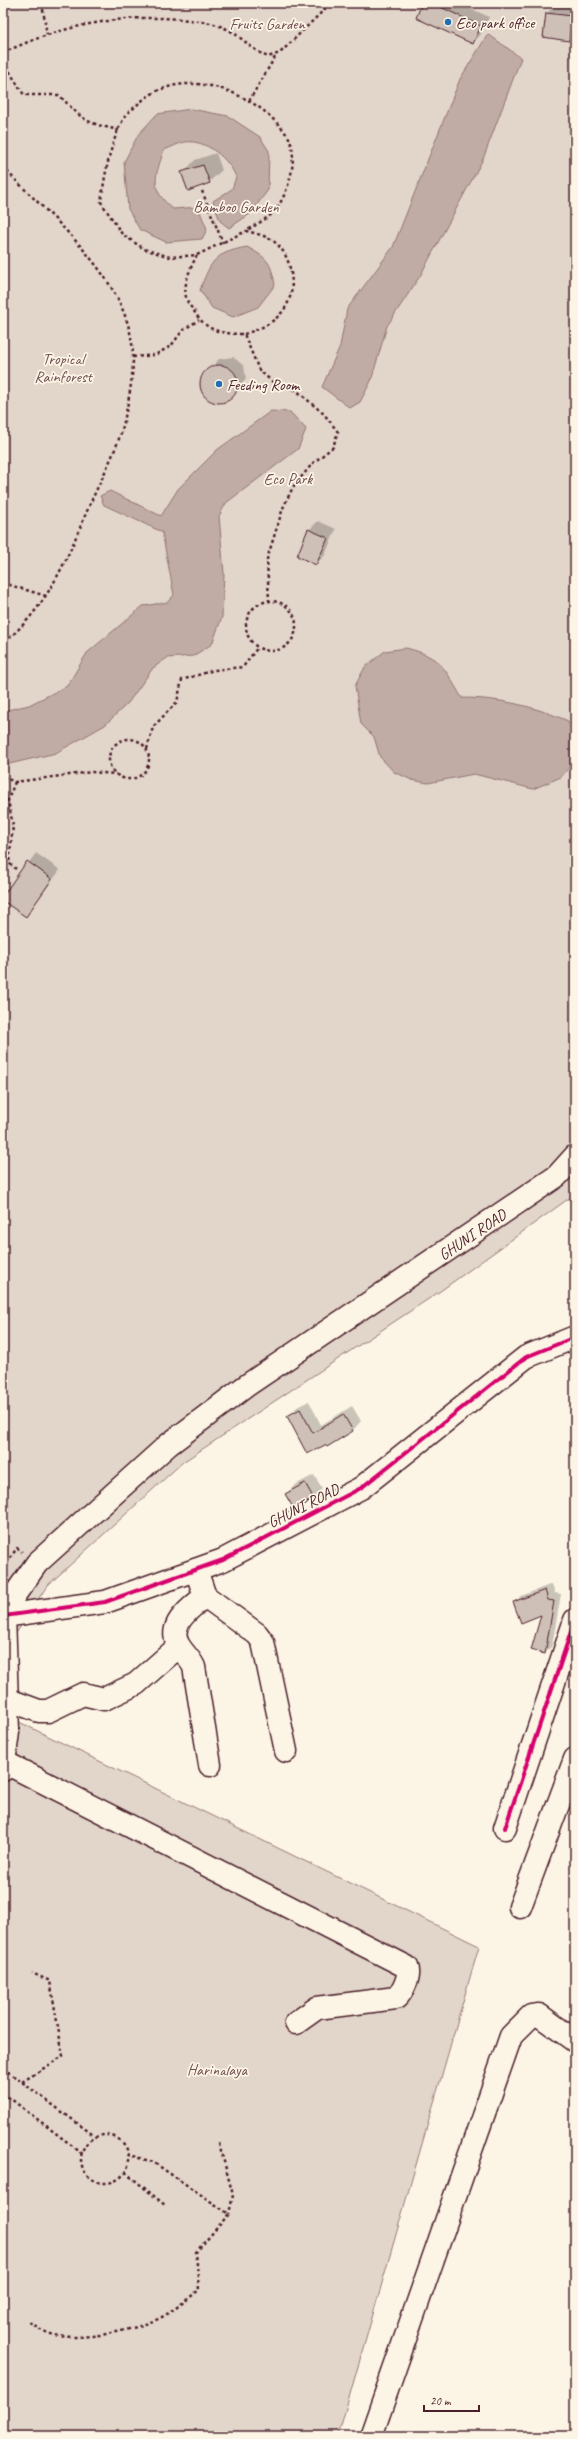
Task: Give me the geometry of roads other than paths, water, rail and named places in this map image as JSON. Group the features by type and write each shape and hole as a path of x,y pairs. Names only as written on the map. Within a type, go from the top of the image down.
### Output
{"street":[{"name":"GHUNI ROAD","path":"4,1766 8,1732 3,1616 9,1603 37,1563 168,1445 246,1386 557,1176 575,1156"},
{"name":"GHUNI ROAD","path":"3,1616 105,1602 223,1560 350,1495 526,1357 575,1337"},
{"path":"196,1570 205,1596 257,1634 263,1642 286,1751"},
{"path":"205,1596 187,1612 177,1624 175,1634 179,1646 189,1657 194,1667 210,1765"},
{"path":"506,1828 575,1620"},
{"path":"6,1699 39,1711 48,1711 83,1694 104,1699 136,1684 179,1646"},
{"path":"520,1908 575,1759"},
{"path":"4,1766 407,1967 409,1974 396,1998 317,2008 296,2023"},
{"path":"371,2436 511,2036 531,2016 539,2015 575,2041"}],"place":[{"name":"Eco park office","path":"448,22"},
{"name":"Feeding Room","path":"219,384"}],"park label":[{"name":"Fruits Garden","path":"267,23"},
{"name":"Bamboo Garden","path":"236,206"},
{"name":"Tropical Rainforest","path":"63,367"},
{"name":"Eco Park","path":"288,478"},
{"name":"Harinalaya","path":"217,2069"}]}
